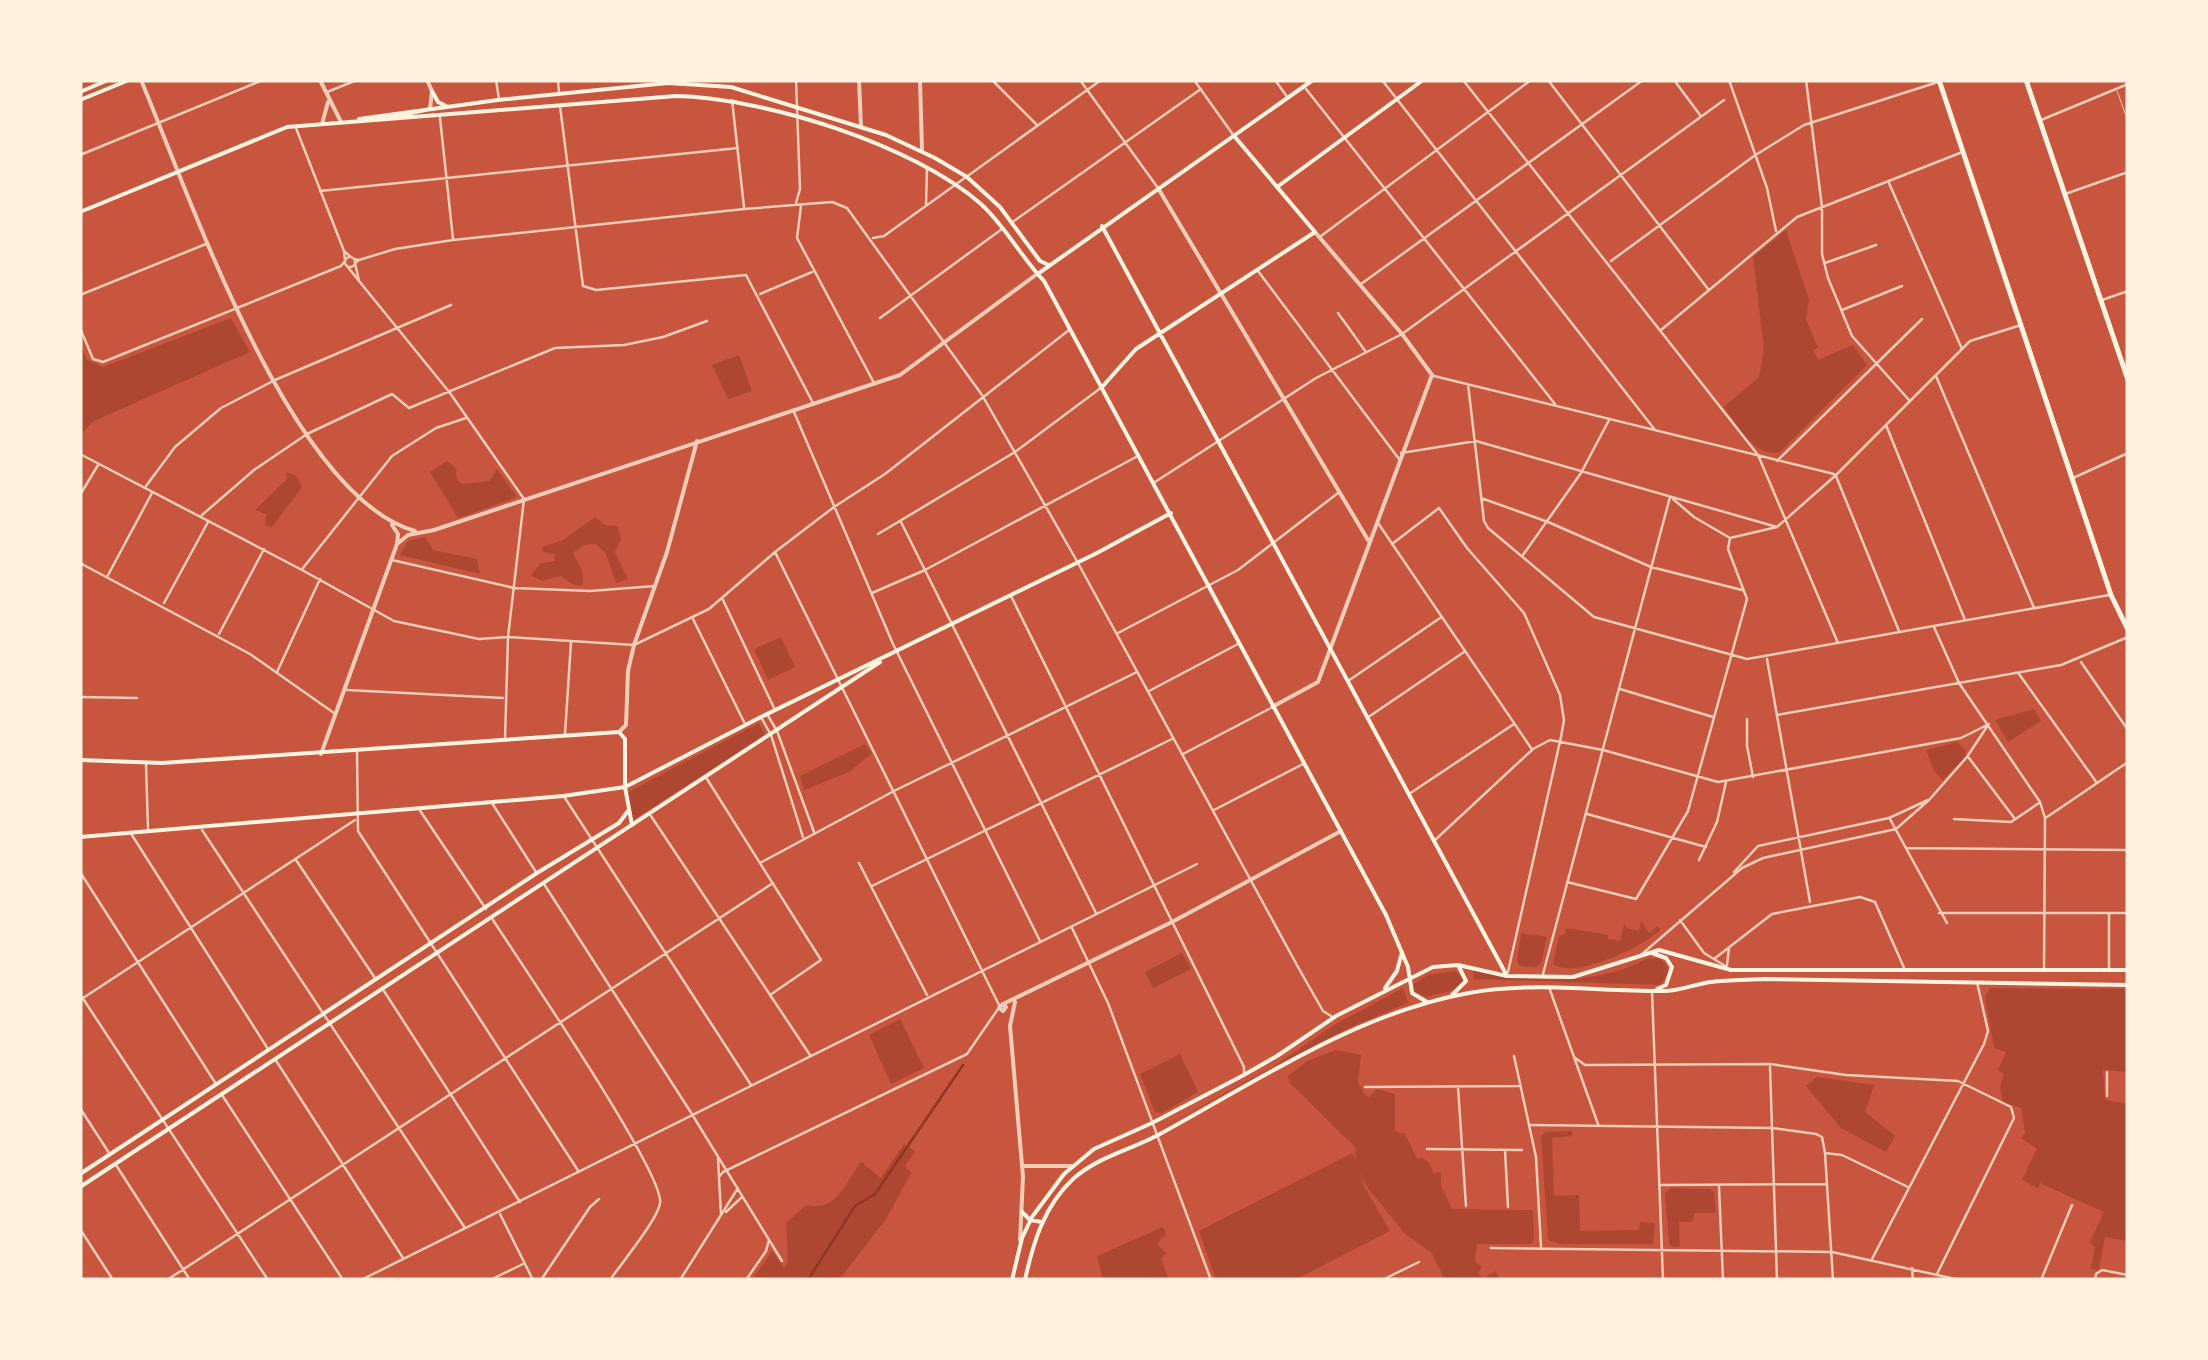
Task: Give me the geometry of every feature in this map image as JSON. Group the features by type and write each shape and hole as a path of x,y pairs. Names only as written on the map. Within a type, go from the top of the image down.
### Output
{"main road":[{"path":"80,92 108,80"},
{"path":"80,100 129,80"},
{"path":"1037,274 1312,80"},
{"path":"1277,187 1422,80"},
{"path":"1941,80 2111,595 2128,633"},
{"path":"2026,80 2127,375"},
{"path":"80,212 296,127 668,82 731,84 860,126 922,151 967,176 1013,222 1040,261 1049,265"},
{"path":"432,91 441,104 456,106"},
{"path":"355,120 676,96 732,100 884,147 957,184 1003,228 1037,274 1102,387 1386,915 1402,952 1412,993 1427,1002"},
{"path":"476,112 498,100"},
{"path":"439,114 456,106"},
{"path":"378,120 430,110"},
{"path":"1102,387 1136,348 1318,235 1234,137"},
{"path":"1102,226 1507,976"},
{"path":"80,837 356,816 625,788 1171,513"},
{"path":"80,1188 896,651"},
{"path":"80,760 146,764 619,732 625,739 625,788 632,825"},
{"path":"80,1174 619,823 628,811"},
{"path":"1012,1280 1030,1220 1054,1185 1094,1149 1242,1076 1336,1016 1434,968 1458,965 1507,976 1542,978 1588,974 1650,952 1667,951 1731,970 2128,970"},
{"path":"1380,992 1397,972 1402,952"},
{"path":"1636,958 1657,953 1671,964 1666,984 1652,990"},
{"path":"1448,998 1466,981 1458,965"},
{"path":"1025,1280 1042,1222 1058,1195 1097,1161 1156,1136 1288,1062 1377,1019 1427,1002 1477,992 1683,989 1714,982 1764,979 2128,985"},
{"path":"1022,1212 1030,1220 1042,1222"}],"street":[{"path":"141,80 236,309 275,380 334,473 397,530 392,560 322,754"},
{"path":"80,155 263,80"},
{"path":"320,80 341,122"},
{"path":"326,93 357,80"},
{"path":"427,80 432,91 430,110"},
{"path":"496,80 498,100"},
{"path":"558,80 559,94"},
{"path":"604,80 605,90"},
{"path":"796,80 801,204 796,234 874,384"},
{"path":"858,80 860,126"},
{"path":"920,80 922,151"},
{"path":"992,80 1037,126"},
{"path":"1080,80 1158,188 1370,542"},
{"path":"869,237 882,238 1100,80"},
{"path":"1194,80 1234,137"},
{"path":"1275,80 1288,98"},
{"path":"1382,80 1655,430"},
{"path":"1463,80 1758,456 1838,645"},
{"path":"1530,80 1318,235 1432,375 1836,475"},
{"path":"1548,80 1708,290"},
{"path":"1360,285 1643,80"},
{"path":"1674,80 1701,116"},
{"path":"1728,80 1767,188 1776,232"},
{"path":"1806,80 1822,207 1824,264 1852,336 1910,401"},
{"path":"1608,263 1754,156 1812,122 1941,80"},
{"path":"2039,121 2128,84"},
{"path":"1303,86 1556,406"},
{"path":"1013,222 1200,89"},
{"path":"322,124 329,107 326,93"},
{"path":"732,100 744,209"},
{"path":"1155,482 1332,369 1402,334 1724,100"},
{"path":"560,106 581,284 596,290 744,274 814,405"},
{"path":"439,114 453,240"},
{"path":"296,127 346,264 450,393 524,499 508,638 505,740"},
{"path":"320,191 738,148"},
{"path":"1661,330 1797,216 1962,152"},
{"path":"926,206 928,166"},
{"path":"2064,194 2128,172"},
{"path":"1889,181 1962,349"},
{"path":"800,189 801,204"},
{"path":"80,328 93,359 106,361 355,260 396,249 744,209 841,204 869,237 982,396 1078,562 1323,1011 1336,1016"},
{"path":"880,318 1003,228"},
{"path":"880,252 882,238"},
{"path":"80,295 207,243"},
{"path":"1824,264 1876,245"},
{"path":"344,251 355,260 359,281"},
{"path":"346,264 352,267 355,260"},
{"path":"1258,270 1400,456"},
{"path":"758,295 814,272"},
{"path":"397,544 408,535 900,375 1037,274"},
{"path":"1840,310 1902,286"},
{"path":"2101,300 2128,291"},
{"path":"145,488 175,447 221,408 275,380 451,305"},
{"path":"1338,314 1366,352"},
{"path":"1776,460 1922,319"},
{"path":"200,516 254,470 307,434 392,394 406,408 555,348 624,344 663,337 706,321"},
{"path":"1670,497 1730,538 1777,527 1836,475 1970,341 2020,325"},
{"path":"80,454 320,579 376,613 417,628 479,639 634,645 692,618 722,598 774,552 885,474 1069,330"},
{"path":"1182,755 1318,682 1432,375"},
{"path":"1936,376 2035,609"},
{"path":"1468,384 1488,528 1594,617 1732,656 1766,658 2111,595"},
{"path":"1538,401 1540,385"},
{"path":"878,534 1015,452 1102,387"},
{"path":"794,412 896,651 1041,943"},
{"path":"1640,426 1644,417"},
{"path":"302,570 386,462 410,442 436,428 468,418"},
{"path":"1522,556 1581,473 1609,420"},
{"path":"1886,425 1966,622"},
{"path":"1400,456 1476,441 1777,527"},
{"path":"619,732 626,725 628,671 634,645 657,586 697,442"},
{"path":"2072,479 2128,454"},
{"path":"870,594 925,570 1140,455"},
{"path":"80,495 99,463"},
{"path":"1836,475 1900,634"},
{"path":"107,576 153,492"},
{"path":"1116,634 1251,562 1339,492"},
{"path":"1542,978 1670,497"},
{"path":"1481,498 1548,522 1652,568 1743,590"},
{"path":"1694,516 1700,505"},
{"path":"1392,544 1439,508 1466,548 1524,613 1560,696 1564,720 1561,740 1507,976"},
{"path":"387,519 420,532"},
{"path":"163,606 209,521"},
{"path":"901,522 1097,914"},
{"path":"1377,522 1532,749"},
{"path":"1760,522 1764,528 1760,532"},
{"path":"1567,882 1636,899 1688,811 1747,599 1728,549 1730,538"},
{"path":"218,636 264,549"},
{"path":"774,552 1010,1026"},
{"path":"392,560 514,588 590,591 657,586"},
{"path":"80,563 218,636 335,714"},
{"path":"277,674 320,579"},
{"path":"1010,594 1244,1067 1242,1076"},
{"path":"722,598 775,710"},
{"path":"1348,681 1442,616"},
{"path":"692,618 746,725"},
{"path":"1934,628 1959,683 2040,802 2046,818 2044,970"},
{"path":"1776,715 2079,659 2128,633"},
{"path":"565,736 571,642"},
{"path":"1148,692 1238,644"},
{"path":"1368,718 1465,651"},
{"path":"1766,658 1810,905"},
{"path":"2079,659 2128,730"},
{"path":"760,862 894,791 1137,672"},
{"path":"2018,672 2096,783"},
{"path":"1619,688 1714,718"},
{"path":"343,690 505,698"},
{"path":"80,697 137,698"},
{"path":"767,714 777,731 814,833"},
{"path":"761,717 771,735 804,838"},
{"path":"1747,719 1753,777"},
{"path":"1408,794 1515,724"},
{"path":"1732,875 1763,858 1896,829 1930,800 1967,757 1988,724"},
{"path":"1434,841 1543,742 1561,740 1698,779 1726,781 1961,738 1988,724"},
{"path":"872,886 1173,738"},
{"path":"357,752 358,832 579,1174"},
{"path":"1967,757 2016,820"},
{"path":"2046,818 2128,762"},
{"path":"146,764 148,830"},
{"path":"1212,810 1303,764"},
{"path":"706,778 821,960 770,995"},
{"path":"1699,860 1722,804 1726,781"},
{"path":"563,796 752,1086"},
{"path":"1636,958 1732,875 1758,846 1889,818 1930,800"},
{"path":"491,802 537,873"},
{"path":"1954,820 2016,820 2040,802"},
{"path":"418,808 486,909"},
{"path":"649,814 811,1056"},
{"path":"1586,814 1706,847"},
{"path":"268,1280 81,998 356,816"},
{"path":"1889,818 1947,923"},
{"path":"200,826 466,1229"},
{"path":"130,832 269,1050"},
{"path":"719,1177 967,1054 1000,1007 1341,832"},
{"path":"1906,848 2128,850"},
{"path":"296,859 376,980"},
{"path":"860,863 928,998"},
{"path":"361,1280 1197,864"},
{"path":"80,872 217,1086"},
{"path":"543,882 782,1261"},
{"path":"167,1280 773,883"},
{"path":"1714,958 1772,914 1868,898 1875,902 1904,970"},
{"path":"1939,913 2128,913"},
{"path":"2109,913 2109,970"},
{"path":"492,918 638,1145 662,1199 610,1280"},
{"path":"1680,919 1704,952 1731,970"},
{"path":"1071,928 1108,1003 1211,1280"},
{"path":"1730,947 1725,960 1731,970"},
{"path":"1872,1259 1988,1032 1977,981"},
{"path":"383,990 520,1202"},
{"path":"1550,990 1598,1125"},
{"path":"1652,990 1663,1280"},
{"path":"1018,998 1012,1007 1010,1026 1022,1166 1020,1248"},
{"path":"1514,1056 1531,1125 1542,1250"},
{"path":"1574,1057 1584,1065 1770,1064 1846,1075 1963,1083 2011,1108 2014,1118 1936,1274"},
{"path":"275,1059 404,1259"},
{"path":"1770,1064 1778,1280"},
{"path":"1580,1074 1584,1065"},
{"path":"2107,1072 2108,1096"},
{"path":"1458,1086 1466,1206"},
{"path":"1365,1088 1520,1086"},
{"path":"222,1094 343,1280"},
{"path":"80,1108 110,1155"},
{"path":"1531,1125 1772,1128 1816,1134 1822,1138 1826,1153 1833,1280"},
{"path":"1427,1149 1522,1150"},
{"path":"1505,1150 1508,1207"},
{"path":"1826,1153 1842,1155 1909,1188"},
{"path":"718,1156 721,1216"},
{"path":"116,1165 190,1280"},
{"path":"1022,1166 1072,1166"},
{"path":"1022,1177 1039,1168"},
{"path":"1719,1184 1723,1280"},
{"path":"1660,1185 1827,1184"},
{"path":"680,1280 738,1188"},
{"path":"721,1216 743,1197"},
{"path":"541,1280 598,1199"},
{"path":"2041,1280 2072,1204"},
{"path":"499,1213 534,1280"},
{"path":"80,1228 113,1280"},
{"path":"746,1280 766,1250 769,1238"},
{"path":"1491,1248 1832,1252 1960,1280"},
{"path":"1382,1280 1418,1262"},
{"path":"490,1280 525,1263"},
{"path":"1912,1268 1913,1280"},
{"path":"2095,1280 2098,1272 2128,1275"}],"lane":[{"path":"2116,89 2128,121"}],"shaded area":[{"path":"1786,230 1809,300 1806,319 1818,348 1813,350 1818,360 1853,345 1867,365 1780,452 1771,453 1755,446 1724,407 1759,377 1764,349 1753,257"},
{"path":"231,318 250,352 94,421 80,435 80,344 87,360 103,367"},
{"path":"739,355 752,391 728,399 712,365"},
{"path":"447,461 456,468 457,480 463,484 489,481 497,469 517,497 458,518 430,472"},
{"path":"286,472 296,476 302,487 272,527 265,525 266,514 255,510 287,479"},
{"path":"595,517 605,525 617,526 621,539 615,552 628,579 616,583 605,552 595,544 584,545 573,553 582,570 583,586 561,576 542,581 531,575 541,563 555,561 554,554 543,552 542,547 563,540"},
{"path":"425,537 433,550 477,559 480,574 400,555 408,541"},
{"path":"781,637 795,667 768,680 754,649"},
{"path":"2034,709 2041,721 2008,742 1995,720"},
{"path":"759,723 765,735 633,820 628,792"},
{"path":"1958,742 1966,751 1965,757 1943,780 1934,771 1926,750"},
{"path":"865,744 872,753 849,772 804,790 800,776"},
{"path":"1641,921 1649,933 1658,926 1660,930 1639,945 1591,965 1563,968 1553,964 1559,936 1565,934 1566,928 1608,935 1608,939 1620,941 1624,924 1639,931"},
{"path":"1521,933 1547,937 1541,963 1536,967 1520,966 1517,962"},
{"path":"1182,953 1191,969 1153,988 1145,972"},
{"path":"1648,958 1666,964 1668,973 1660,985 1474,979 1473,968 1539,979 1584,978"},
{"path":"1455,971 1464,979 1459,989 1426,997 1415,992 1414,984 1427,975"},
{"path":"1403,988 1408,1003 1353,1026 1156,1131 1273,1067 1334,1025"},
{"path":"1990,988 2128,989 2128,1072 2103,1070 2105,1100 2128,1104 2128,1241 2105,1237 2099,1270 2091,1269 2095,1247 2090,1242 2104,1212 2040,1183 2038,1188 2022,1180 2037,1149 2021,1138 2025,1133 2021,1108 2003,1102 2000,1087 2004,1074 1998,1070 2006,1052 1994,1048 1985,997"},
{"path":"900,1019 924,1068 891,1084 869,1035"},
{"path":"1336,1050 1361,1055 1358,1082 1364,1094 1369,1097 1377,1089 1395,1094 1395,1131 1405,1134 1417,1159 1423,1158 1430,1164 1433,1173 1441,1172 1441,1186 1452,1209 1533,1210 1531,1244 1477,1244 1475,1261 1482,1267 1478,1274 1484,1278 1496,1271 1500,1280 1445,1280 1431,1252 1405,1234 1367,1187 1360,1172 1365,1188 1390,1231 1295,1280 1216,1280 1199,1231 1352,1153 1355,1159 1356,1148 1289,1082 1288,1076 1307,1061"},
{"path":"1180,1054 1198,1092 1162,1113 1155,1112 1140,1074"},
{"path":"1817,1077 1874,1085 1865,1112 1895,1136 1886,1152 1841,1128 1806,1086"},
{"path":"1572,1131 1572,1136 1552,1138 1554,1196 1579,1195 1580,1231 1639,1230 1640,1222 1655,1223 1653,1244 1560,1244 1548,1240 1541,1136 1545,1132"},
{"path":"904,1144 915,1151 905,1166 911,1173 886,1219 839,1280 752,1280 772,1251 784,1268 788,1262 786,1223 806,1205 833,1201 861,1162 881,1178"},
{"path":"1671,1188 1710,1189 1714,1193 1716,1213 1694,1213 1693,1222 1679,1222 1680,1247 1669,1243 1665,1193"},
{"path":"1163,1227 1166,1234 1157,1244 1166,1253 1161,1259 1169,1280 1103,1280 1097,1256"}],"waterway":[{"path":"808,1280 855,1206 875,1194 963,1065"}]}
